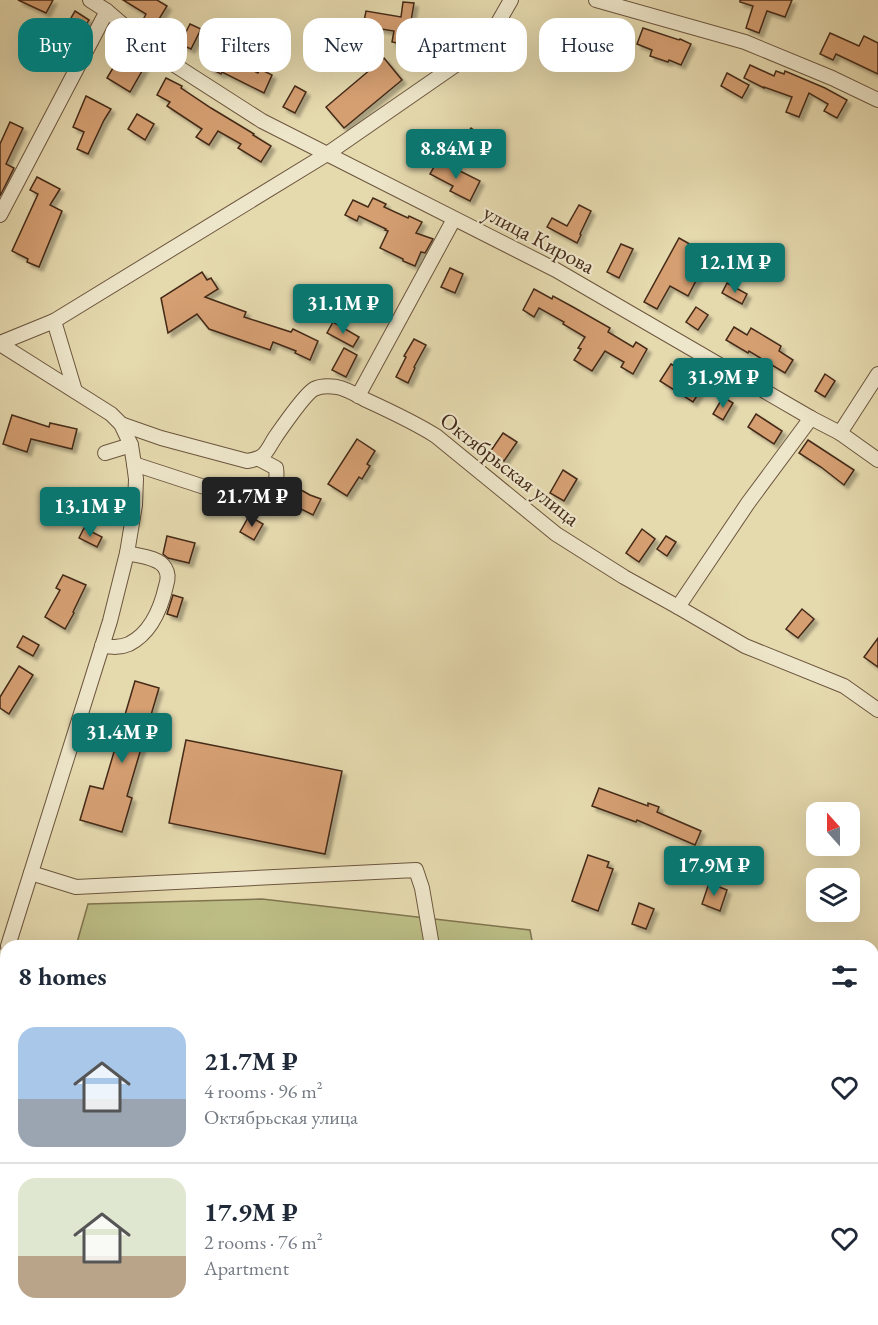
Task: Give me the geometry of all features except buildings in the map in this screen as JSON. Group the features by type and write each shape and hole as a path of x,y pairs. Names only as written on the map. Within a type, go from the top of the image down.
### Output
{"street":[{"name":"улица Кирова","path":"90,0 107,11 156,53 262,121 556,270 840,433 878,460"},
{"path":"0,343 54,321 327,154 457,64 495,28 511,0"},
{"path":"596,0 745,42 878,100"},
{"path":"0,215 107,11"},
{"path":"357,396 454,219"},
{"path":"54,321 75,391"},
{"path":"0,343 111,414 121,424 131,444 136,478 135,505 127,553 102,646 10,940"},
{"path":"840,433 878,374"},
{"name":"Октябрьская улица","path":"259,459 266,453 276,436 312,390 324,387 348,390 418,424 436,436 556,534 624,577 745,646 844,686 878,710"},
{"path":"678,607 748,503 812,418"},
{"path":"121,424 161,438 247,461 259,459 276,468 278,475 269,497 258,502 241,499 134,464"},
{"path":"105,453 131,444"},
{"path":"102,646 116,648 128,645 139,638 153,621 162,604 169,576 165,567 155,560 127,553"},
{"path":"31,873 76,887 416,870 422,888 431,940"}],"green space":[{"path":"262,899 530,930 532,940 78,940 88,904"}]}
